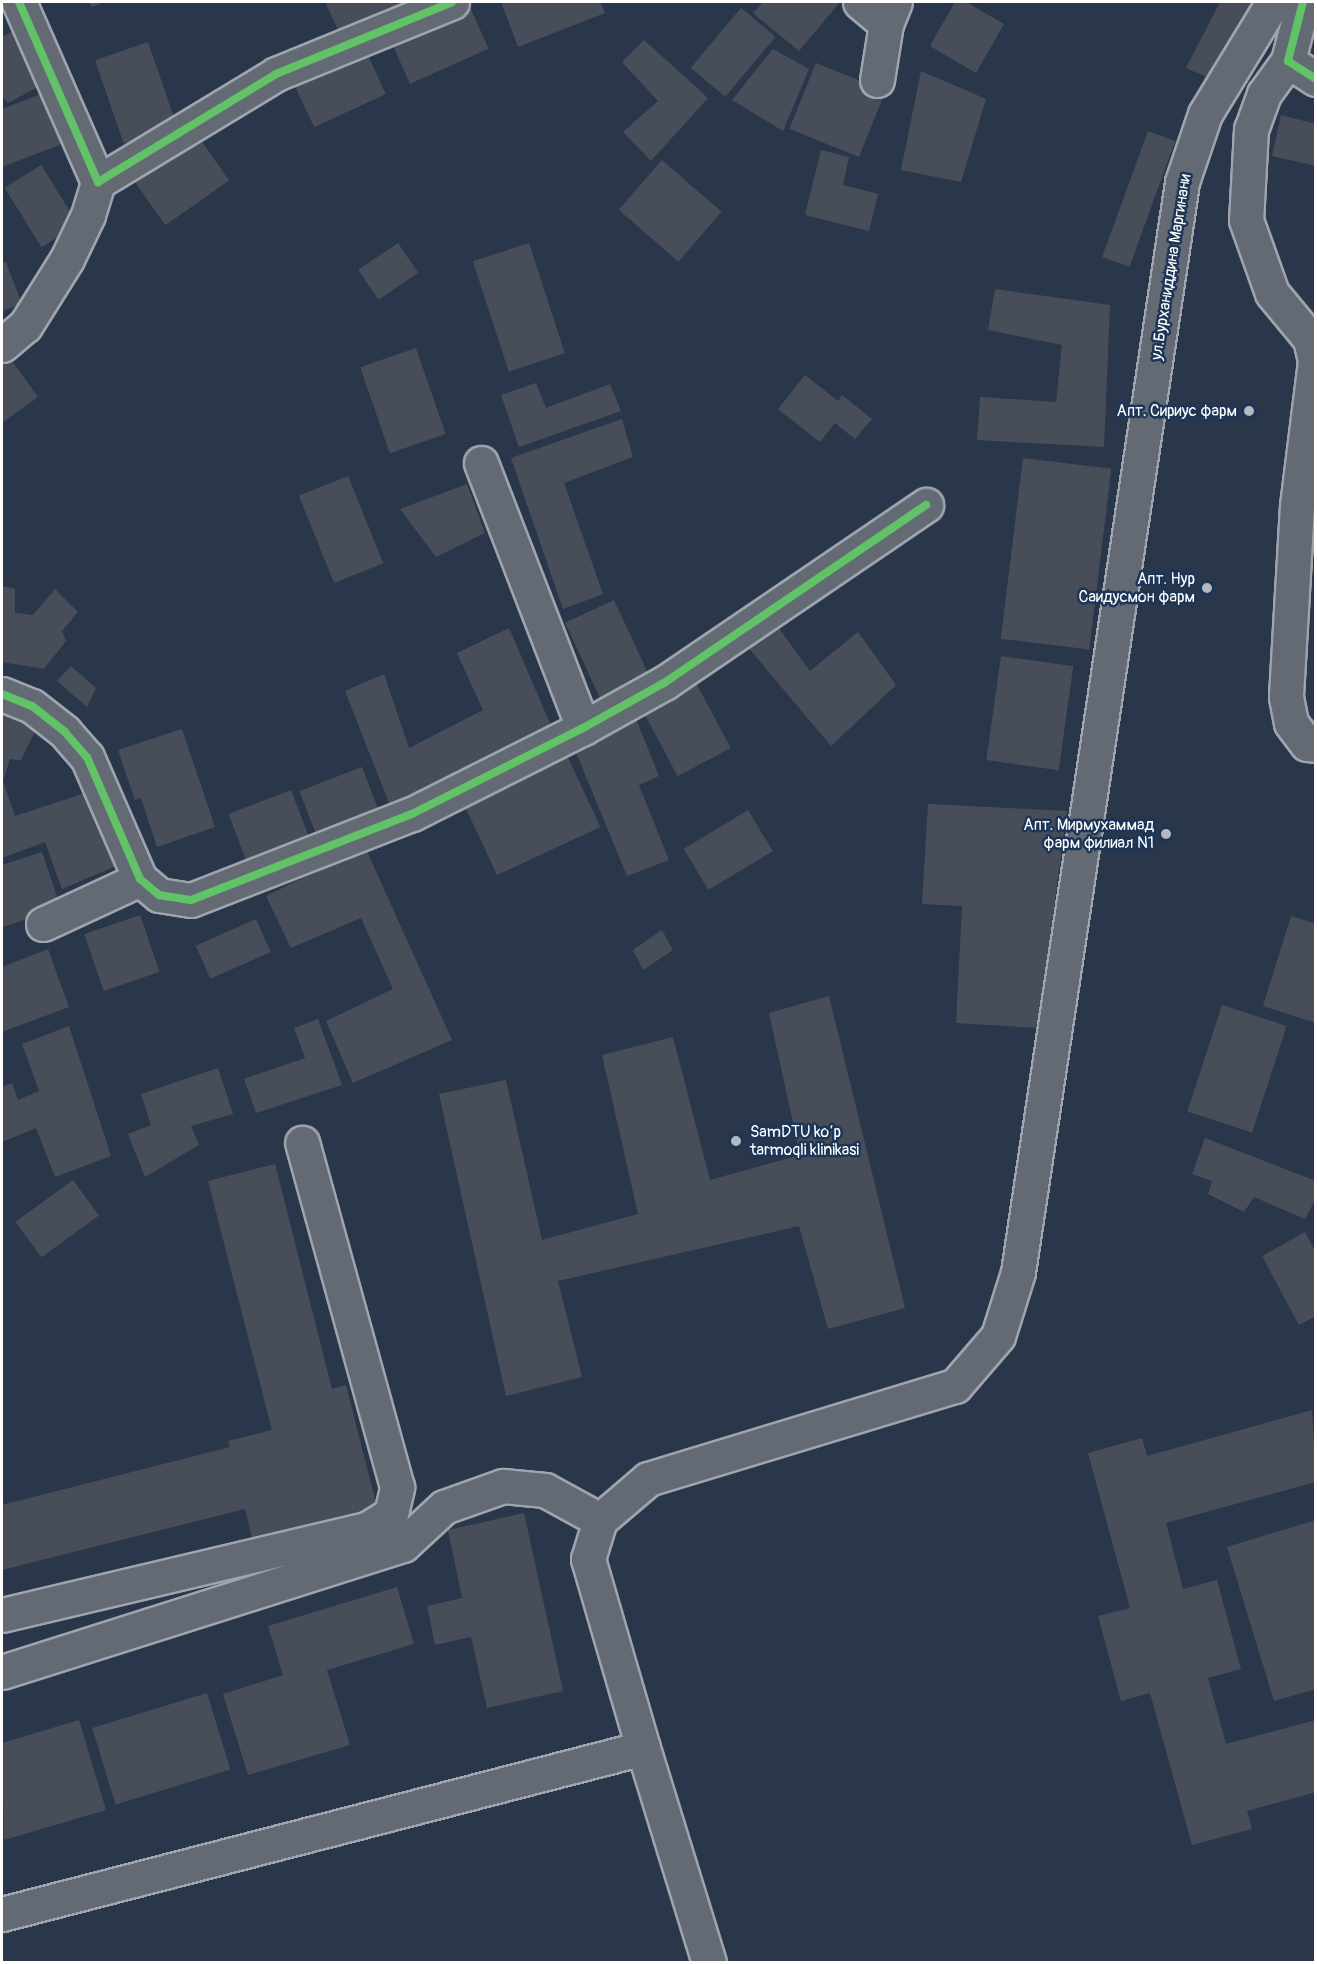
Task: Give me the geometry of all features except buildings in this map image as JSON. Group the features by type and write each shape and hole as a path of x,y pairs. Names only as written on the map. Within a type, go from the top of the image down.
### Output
{"street":[{"path":"2,345 26,326 67,259 88,215 98,182 18,2"},
{"path":"98,182 276,74 452,2"},
{"path":"861,2 891,13 877,80"},
{"name":"ул.Бурханиддина Маргинани","path":"600,1520 648,1479 955,1386 998,1336 1017,1272 1139,481 1182,182 1205,114 1273,2"},
{"path":"1303,2 1288,61 1263,94 1251,129 1246,220 1272,293 1310,339 1315,361 1312,410 1297,505 1286,697 1291,723 1307,744 1316,745"},
{"path":"1288,61 1316,79"},
{"path":"482,463 583,728"},
{"path":"2,694 32,706 64,731 87,757 140,879 159,895 191,900 412,814 583,728 664,683 926,505"},
{"path":"43,924 140,879"},
{"path":"2,1615 367,1529 392,1514 397,1487 302,1143"},
{"path":"2,1672 403,1545 444,1507 503,1486 545,1490 600,1520 588,1559 709,1962"},
{"path":"2,1914 643,1748"}],"cycle path":[{"path":"19,2 98,182 276,74 452,2"},
{"path":"1303,2 1288,61 1316,79"},
{"path":"2,694 32,706 64,731 87,757 140,879 159,895 191,900 412,814 583,728 664,683 926,505"}],"place":[{"name":"Апт. Сириус фарм","path":"1249,411"},
{"name":"Апт. Нур Саидусмон фарм","path":"1207,588"},
{"name":"Апт. Мирмухаммад фарм филиал N1","path":"1166,834"},
{"name":"SamDTU ko‘p tarmoqli klinikasi","path":"736,1141"}]}
